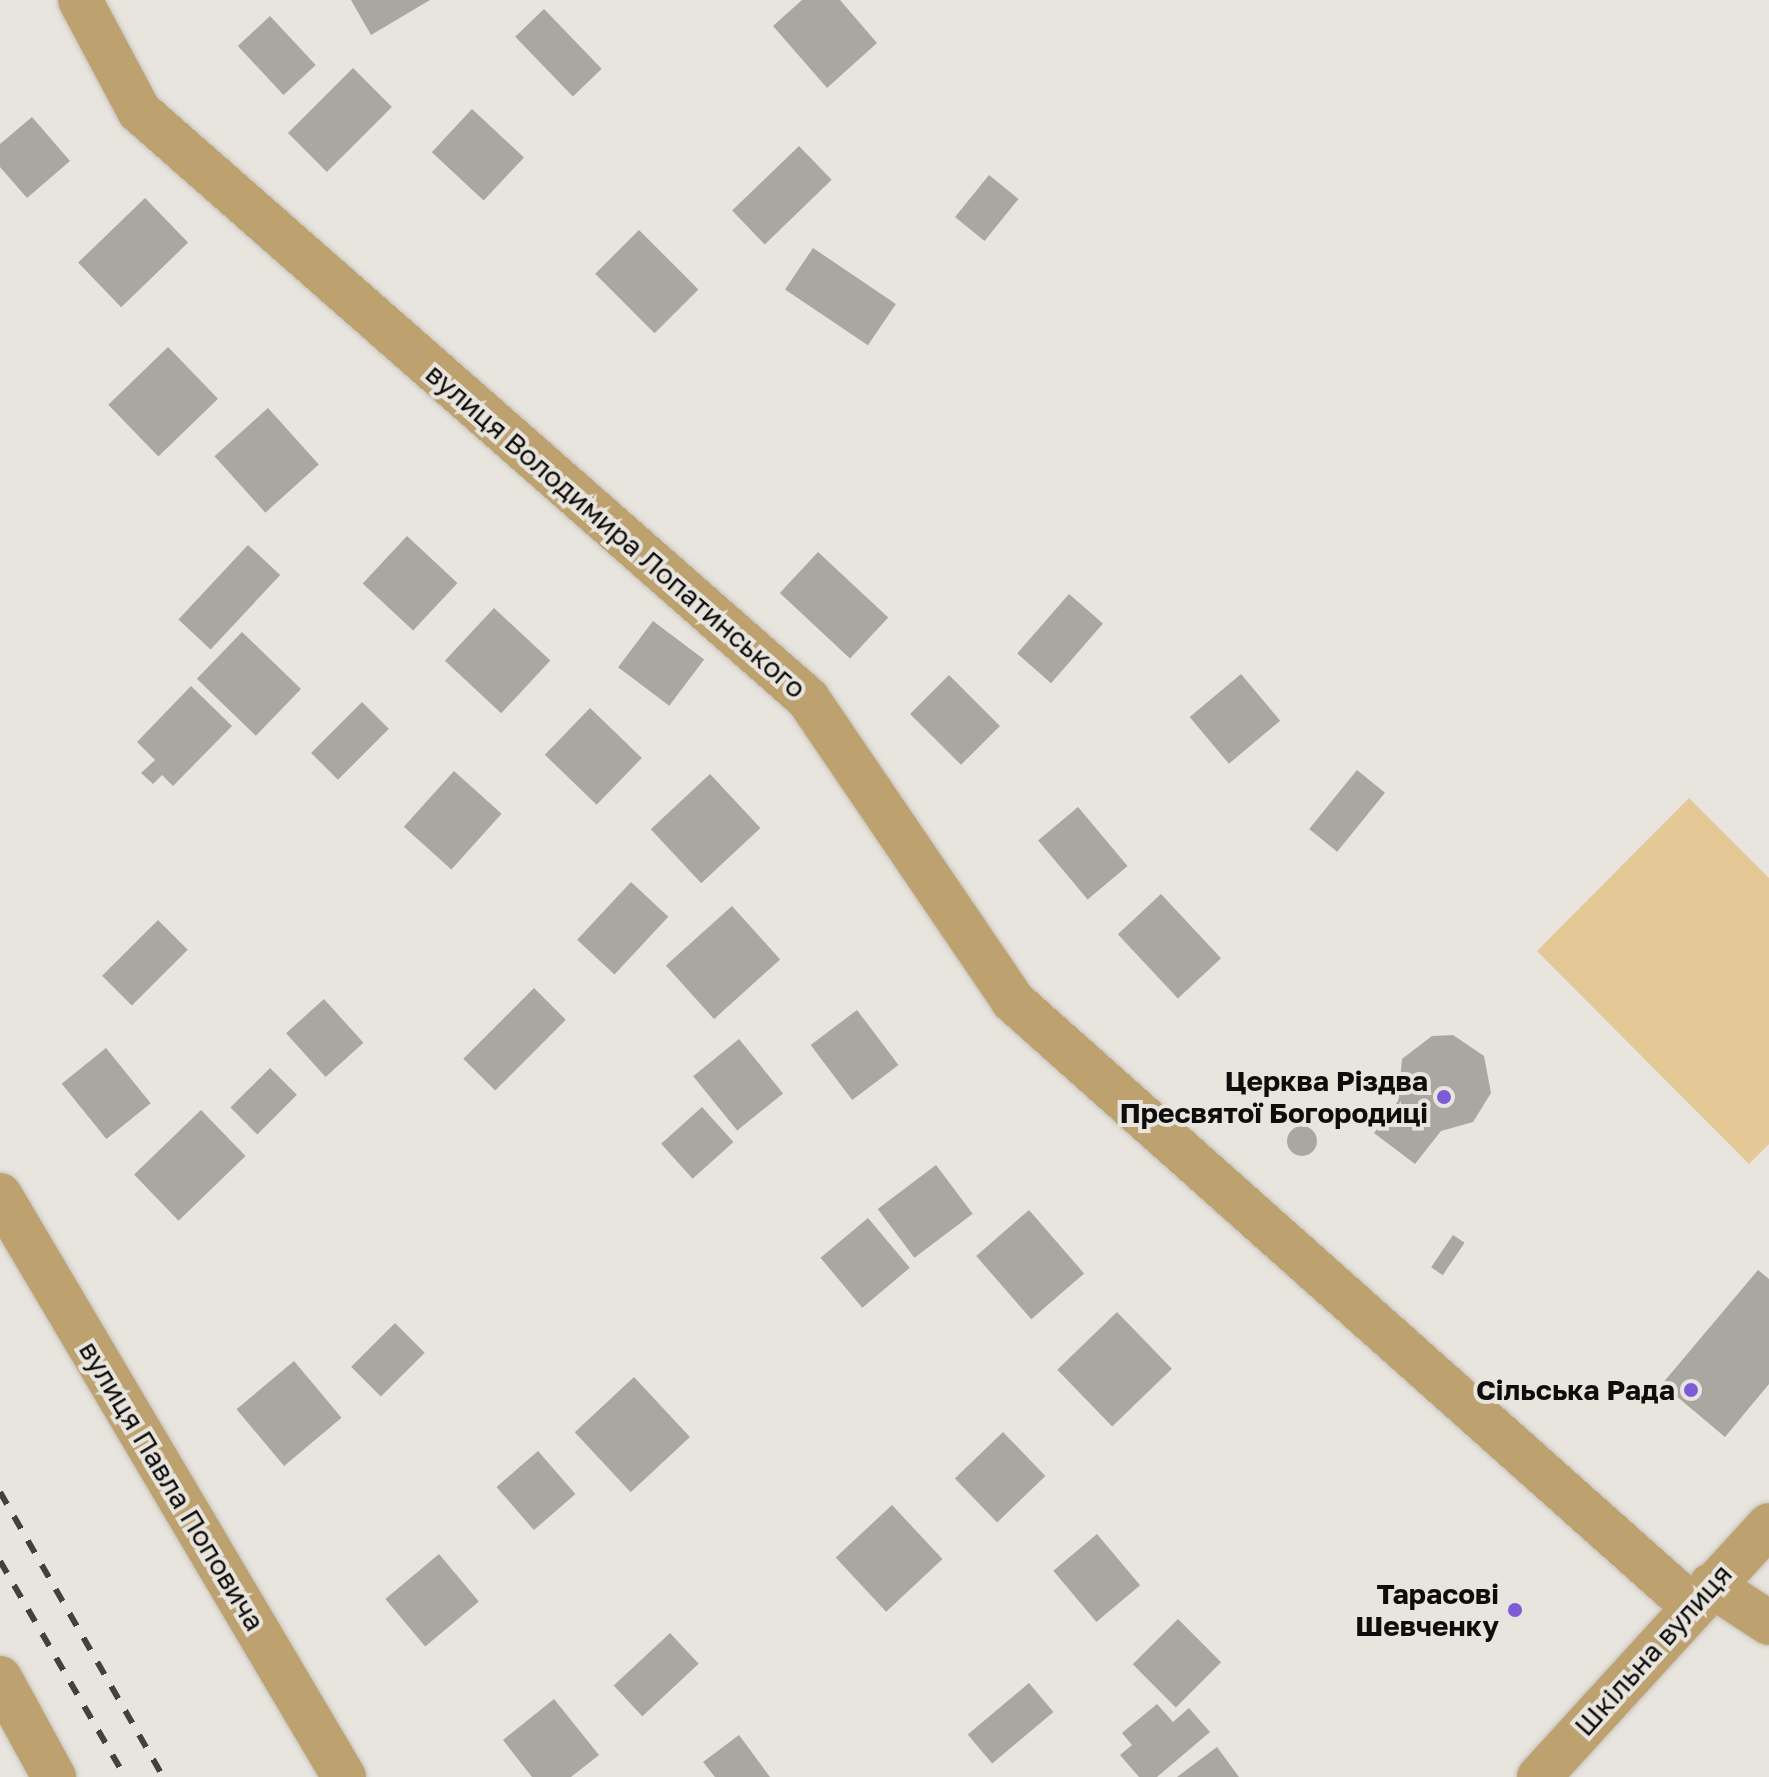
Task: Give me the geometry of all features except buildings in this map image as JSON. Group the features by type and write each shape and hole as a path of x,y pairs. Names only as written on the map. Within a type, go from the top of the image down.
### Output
{"street":[{"name":"вулиця Володимира Лопатинського","path":"80,0 139,111 808,699 1013,1001 1701,1595 1769,1623"},
{"name":"вулиця Павла Поповича","path":"0,1195 344,1777"},
{"name":"Шкільна вулиця","path":"1539,1777 1701,1595 1769,1525"},
{"path":"0,1678 54,1777"}],"shaded area":[{"path":"1689,798 1769,878 1769,1144 1749,1164 1537,951"}],"railway":[{"path":"0,1492 163,1777"},
{"path":"0,1561 125,1777"}],"place":[{"name":"Церква Різдва Пресвятої Богородиці","path":"1444,1097"},
{"name":"Сільська Рада","path":"1691,1390"},
{"name":"Тарасові Шевченку","path":"1515,1610"}]}
